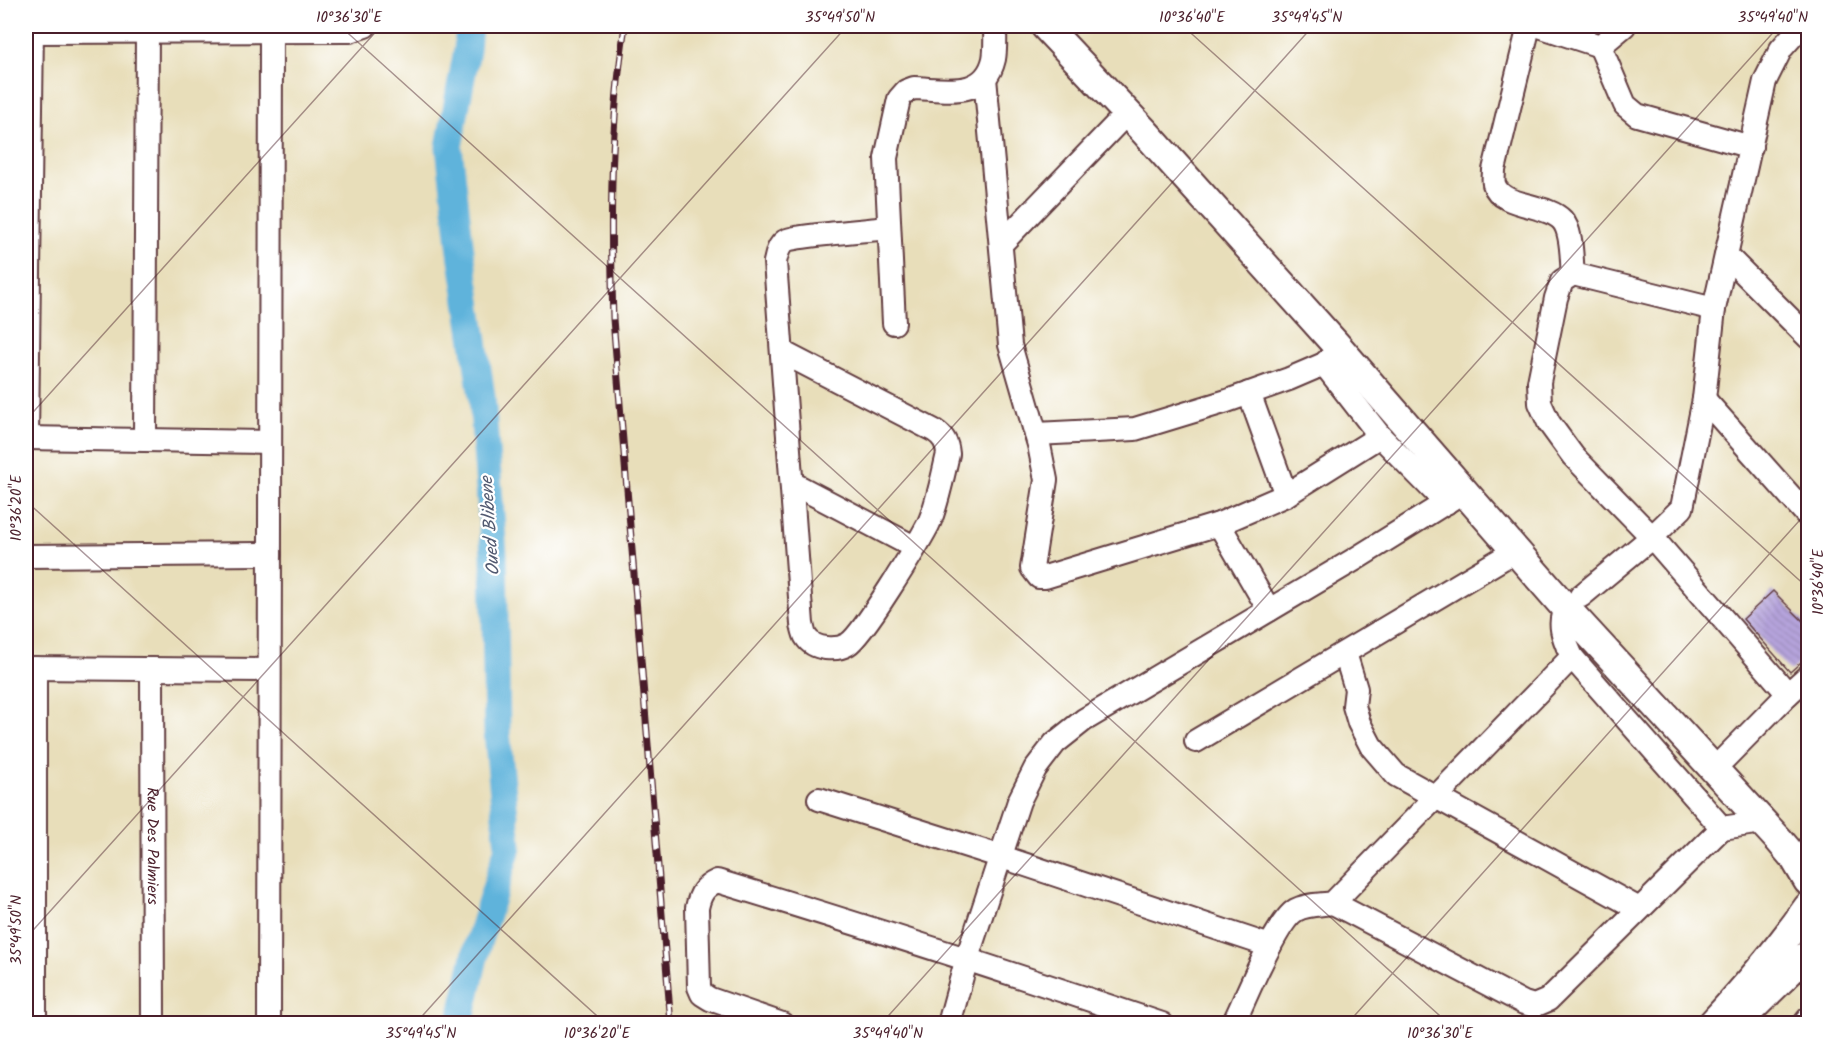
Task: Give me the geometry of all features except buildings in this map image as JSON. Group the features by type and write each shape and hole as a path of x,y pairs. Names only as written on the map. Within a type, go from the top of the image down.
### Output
{"main road":[{"path":"1045,26 1131,108 1575,603 1795,859 1809,881"},
{"path":"1069,26 1131,108 1332,357 1454,498 1575,603 1791,828 1809,843"},
{"path":"1732,1023 1758,974 1809,907"},
{"path":"1732,1023 1809,955"}],"street":[{"path":"270,441 26,438 30,30 350,31 364,26"},
{"path":"894,324 886,158 899,99 906,91 914,88 968,89 985,78 990,72 994,57 995,26"},
{"path":"1529,26 1494,170 1494,184 1501,195 1550,212 1562,221 1568,232 1573,274"},
{"path":"1539,26 1600,46 1625,105 1637,115 1751,147"},
{"path":"1600,46 1624,26"},
{"path":"145,440 147,29"},
{"path":"269,1023 271,29"},
{"path":"1722,828 1572,657 1561,624 1562,615 1682,508 1704,399 1714,309 1766,81 1781,49 1798,35"},
{"path":"985,78 1010,345 1036,434 1046,480 1032,568 1039,578 1219,524 1286,495 1380,436"},
{"path":"1001,244 1131,108"},
{"path":"782,352 935,430 947,444 948,454 929,523 863,628 849,644 825,648 815,645 806,637 802,624 775,262 777,250 785,240 793,237 888,228"},
{"path":"1726,255 1808,336"},
{"path":"1714,309 1573,274 1562,281 1556,298 1539,382 1540,404 1549,423 1573,456 1652,537 1788,694"},
{"path":"949,1023 966,958 1019,801 1035,769 1055,743 1084,720 1454,498 1380,436 1332,357 1249,393 1135,429 1036,434"},
{"path":"1249,393 1286,495"},
{"path":"1704,399 1809,516"},
{"path":"792,483 914,547"},
{"path":"1219,524 1269,610"},
{"path":"1196,741 1515,551"},
{"path":"26,556 270,554"},
{"path":"1345,653 1356,689 1354,705 1359,723 1371,746 1396,775 1639,909"},
{"path":"1333,903 1572,657"},
{"path":"35,1023 30,668 269,670"},
{"name":"Rue Des Palmiers","path":"152,669 153,1023"},
{"path":"1725,758 1809,676"},
{"path":"819,799 1270,946"},
{"path":"1238,1022 1270,946 1287,917 1305,906 1333,903 1524,1003 1534,1006 1548,1000 1722,828 1762,822"},
{"path":"782,1023 710,999 702,994 699,987 697,908 700,896 708,885 717,881 966,958 1162,1023"},
{"path":"1804,1023 1809,1019"}],"waterway":[{"name":"Oued Blibene","path":"460,1024 478,943 508,847 497,732 494,554 482,397 461,252 449,147 467,50 469,26"}],"railway":[{"path":"625,26 616,99 612,172 613,319 671,1024"}]}
